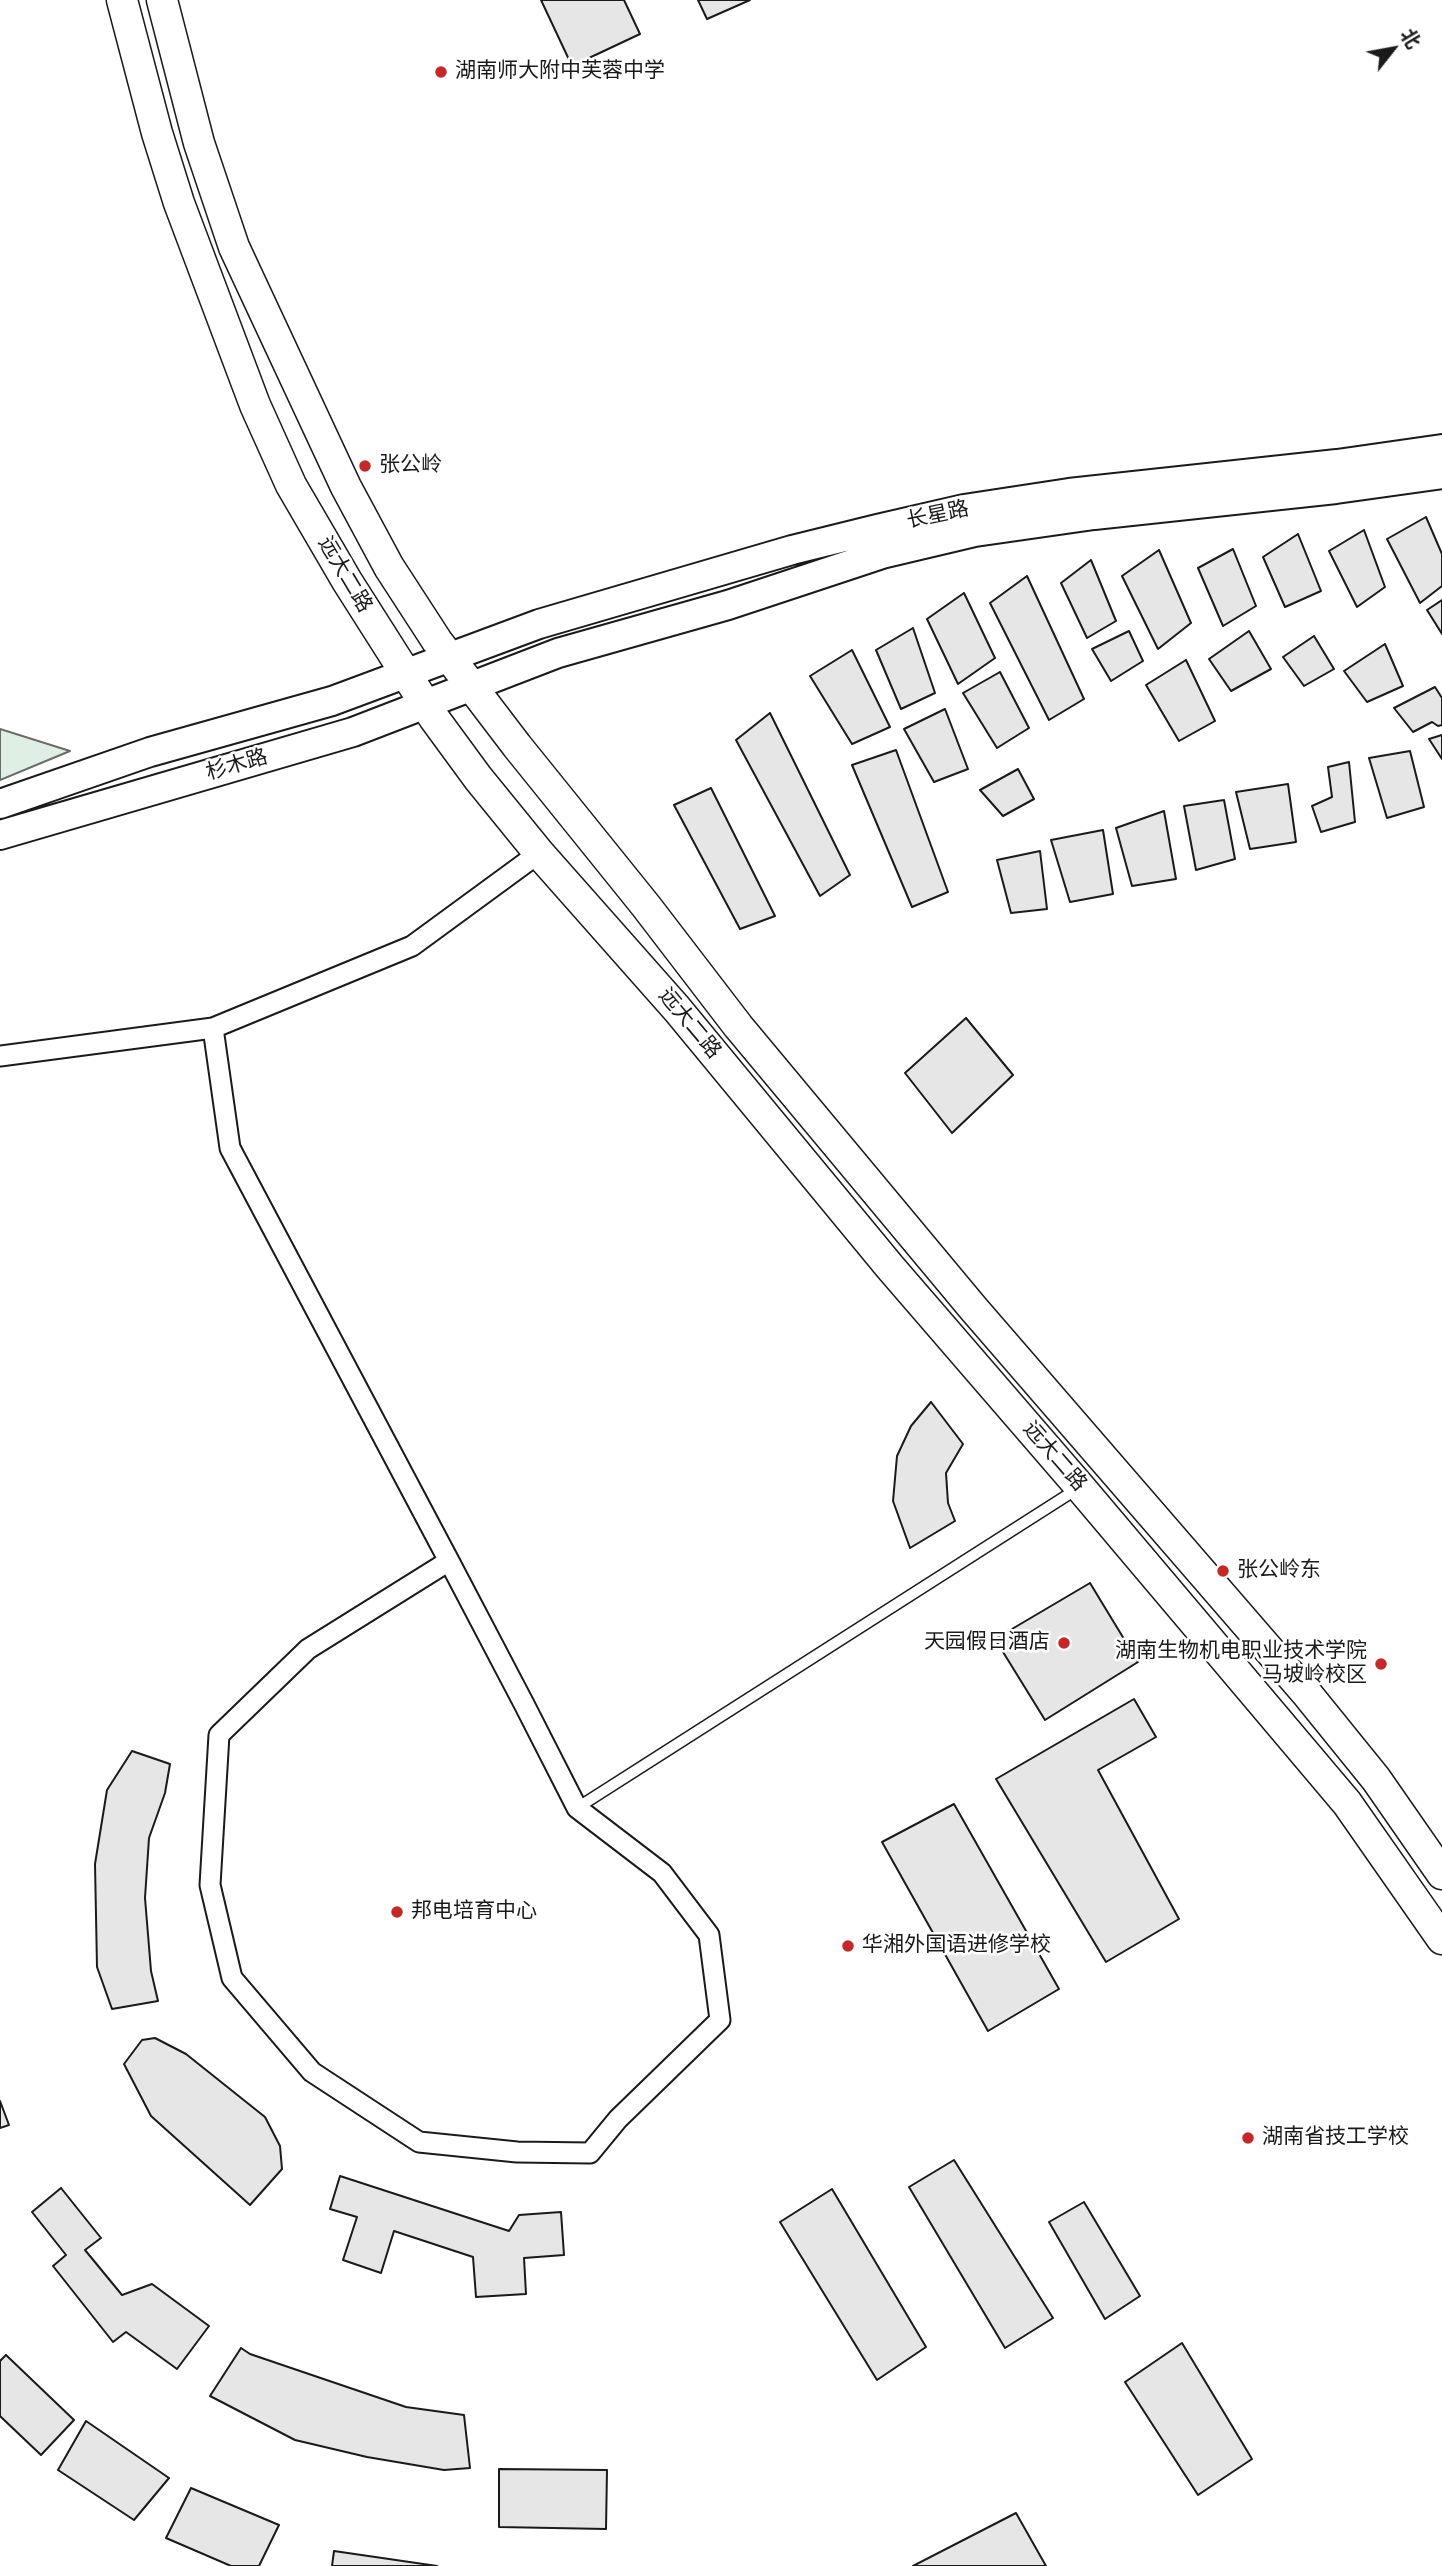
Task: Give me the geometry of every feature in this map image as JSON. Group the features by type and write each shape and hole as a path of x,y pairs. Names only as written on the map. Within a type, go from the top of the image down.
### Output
{"main road":[{"name":"远大二路","path":"122,0 172,180 255,405 291,485 346,581 425,705 478,778 539,853 677,1009 891,1268 1347,1803 1442,1939"},
{"name":"远大二路","path":"162,0 199,143 234,247 346,487 389,567 449,657 738,1026 973,1308 1308,1695 1376,1779 1442,1874"},
{"name":"长星路","path":"449,657 539,624 792,550 964,509 1069,493 1337,464 1442,449"},
{"name":"长星路","path":"472,688 558,653 728,605 882,554 975,532 1094,514 1336,489 1442,474"},
{"name":"杉木路","path":"0,804 150,752 332,701 449,657"},
{"name":"杉木路","path":"0,835 353,732 472,688"}],"street":[{"path":"0,1056 213,1028 412,946 539,853"},
{"path":"213,1028 230,1148 449,1561 577,1808 662,1872 709,1935 720,2020 618,2119 590,2153 517,2152 419,2142 312,2072 232,1979 210,1885 219,1734 308,1649 449,1561"}],"lane":[{"path":"577,1808 1080,1487"}],"green space":[{"path":"0,729 70,751 0,780"}],"building":[{"path":"541,0 624,0 640,34 572,66"},
{"path":"698,0 750,0 707,19"},
{"path":"1426,517 1442,554 1442,586 1420,603 1387,539"},
{"path":"1364,530 1385,587 1357,607 1329,551"},
{"path":"1298,534 1321,591 1285,607 1263,557"},
{"path":"1233,549 1256,606 1223,626 1198,568"},
{"path":"1159,550 1191,623 1158,649 1122,576"},
{"path":"1091,560 1116,621 1087,638 1061,583"},
{"path":"1027,576 1084,699 1049,720 990,603"},
{"path":"964,593 995,658 958,684 927,619"},
{"path":"1442,600 1442,634 1427,610"},
{"path":"913,628 935,693 901,709 876,650"},
{"path":"1129,631 1143,661 1111,681 1092,649"},
{"path":"1249,631 1271,669 1231,691 1209,659"},
{"path":"1314,636 1334,669 1304,686 1283,657"},
{"path":"1385,644 1403,686 1367,702 1344,671"},
{"path":"852,650 890,727 852,744 810,676"},
{"path":"1186,660 1215,721 1179,741 1146,685"},
{"path":"1000,672 1029,728 997,748 963,693"},
{"path":"1435,687 1442,698 1442,725 1438,726 1432,722 1413,732 1394,708"},
{"path":"945,709 968,769 934,782 904,729"},
{"path":"770,713 850,875 820,896 736,740"},
{"path":"1442,735 1442,759 1429,739"},
{"path":"896,750 948,892 912,907 852,765"},
{"path":"1410,751 1424,807 1387,818 1369,758"},
{"path":"1349,762 1355,822 1321,832 1312,806 1332,797 1328,767"},
{"path":"1018,769 1034,799 1003,816 980,790"},
{"path":"1288,784 1296,842 1250,849 1236,792"},
{"path":"711,788 775,916 740,929 674,805"},
{"path":"1224,800 1235,859 1196,870 1184,806"},
{"path":"1164,811 1176,879 1132,886 1116,828"},
{"path":"1103,830 1113,894 1070,902 1051,840"},
{"path":"1040,851 1047,909 1011,913 997,860"},
{"path":"966,1018 1013,1075 952,1133 905,1073"},
{"path":"931,1402 963,1444 946,1473 948,1503 955,1521 910,1548 893,1501 897,1456 911,1426"},
{"path":"1090,1583 1138,1662 1045,1720 995,1639"},
{"path":"1134,1699 1156,1737 1098,1770 1179,1919 1106,1962 996,1779"},
{"path":"132,1751 170,1764 165,1793 149,1838 145,1898 151,1971 158,2001 112,2009 97,1967 95,1864 107,1790"},
{"path":"954,1804 1059,1989 988,2031 882,1842"},
{"path":"155,2038 186,2054 265,2117 280,2146 282,2169 250,2205 151,2116 124,2064 142,2040"},
{"path":"0,2101 9,2125 0,2128"},
{"path":"954,2160 1053,2318 1005,2348 909,2187"},
{"path":"340,2176 509,2231 519,2215 561,2212 564,2255 524,2258 526,2294 476,2297 473,2257 394,2231 381,2273 343,2260 357,2217 330,2209"},
{"path":"61,2188 101,2238 85,2250 122,2295 152,2284 209,2326 177,2369 126,2332 113,2342 53,2266 66,2255 32,2212"},
{"path":"832,2189 926,2347 877,2380 780,2222"},
{"path":"1084,2202 1140,2296 1105,2319 1049,2222"},
{"path":"1182,2343 1252,2459 1198,2495 1125,2382"},
{"path":"241,2348 250,2354 406,2407 464,2415 470,2468 444,2470 367,2457 295,2440 210,2396"},
{"path":"6,2355 74,2420 41,2455 0,2416 0,2361"},
{"path":"86,2421 169,2478 134,2520 58,2470"},
{"path":"499,2469 607,2470 606,2529 499,2527"},
{"path":"191,2488 279,2525 259,2566 231,2566 166,2538"},
{"path":"1016,2513 1046,2566 913,2566"},
{"path":"334,2551 437,2566 332,2566"}],"place":[{"name":"湖南师大附中芙蓉中学","path":"441,72"},
{"name":"张公岭","path":"365,466"},
{"name":"张公岭东","path":"1223,1571"},
{"name":"天园假日酒店","path":"1064,1643"},
{"name":"湖南生物机电职业技术学院 马坡岭校区","path":"1381,1664"},
{"name":"邦电培育中心","path":"397,1912"},
{"name":"华湘外国语进修学校","path":"848,1946"},
{"name":"湖南省技工学校","path":"1248,2138"}]}
